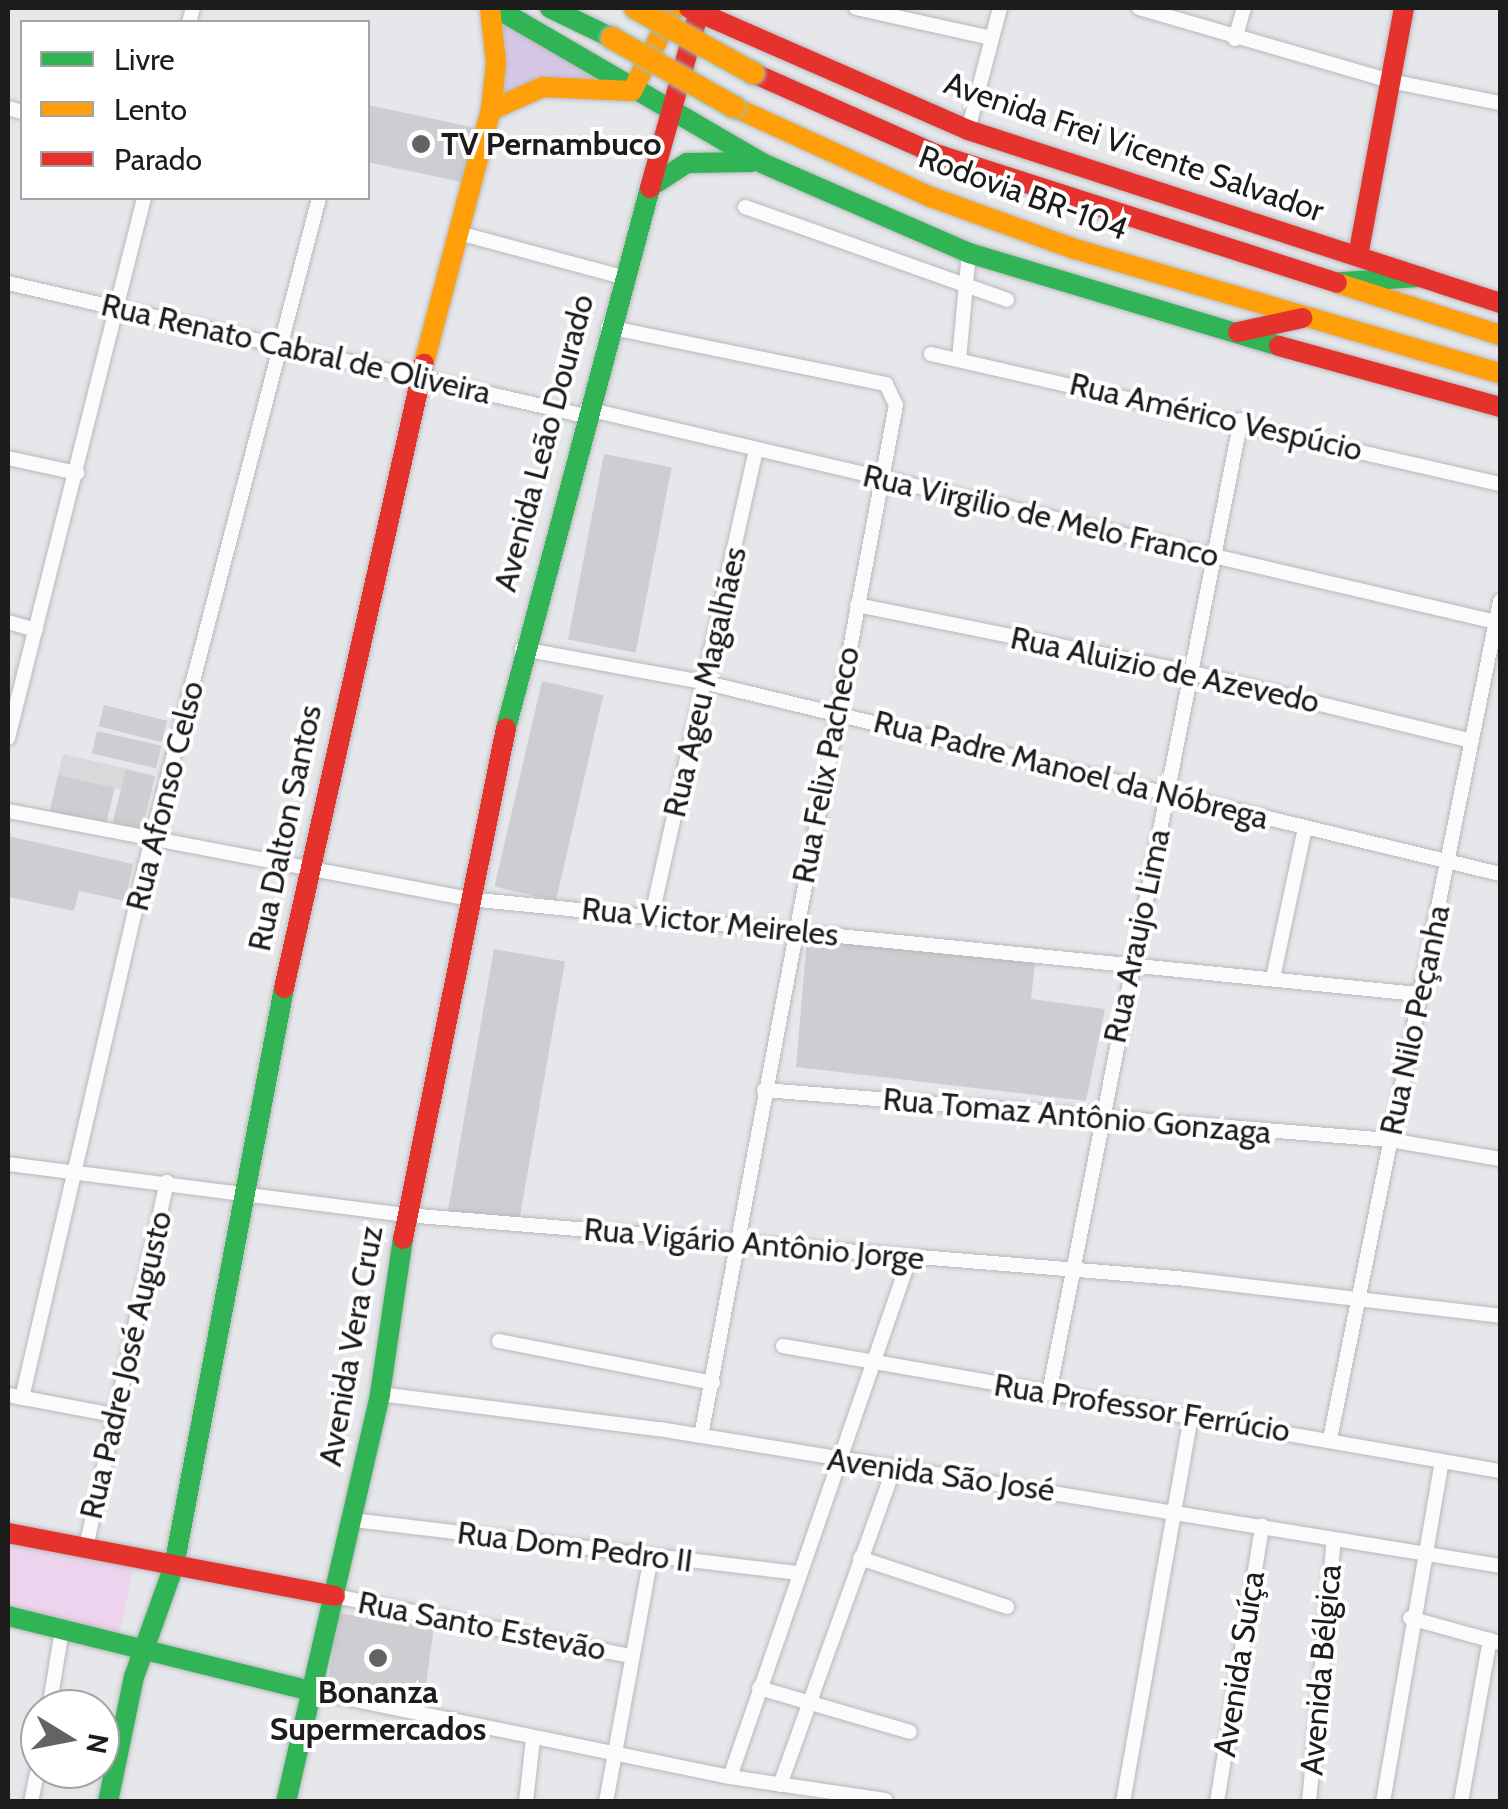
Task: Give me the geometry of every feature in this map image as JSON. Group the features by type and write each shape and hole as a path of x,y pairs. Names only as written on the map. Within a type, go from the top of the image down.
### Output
{"main road":[{"path":"493,8 762,163 969,253 1500,407"},
{"name":"Rua Dalton Santos","path":"108,1802 144,1648 174,1566 306,871 420,376 491,110 496,63 493,8"},
{"name":"Rodovia BR-104","path":"550,8 734,107 931,197 1074,249 1500,373"},
{"name":"Rodovia BR-104","path":"635,8 753,74 936,154 1322,283 1500,336"},
{"path":"632,91 674,8"},
{"path":"1358,256 1404,8"},
{"name":"Avenida Leão Dourado","path":"469,900 522,650 622,277 656,183 695,10"},
{"name":"Avenida Frei Vicente Salvador","path":"695,10 968,130 1500,304"},
{"path":"491,110 543,88 632,91"},
{"path":"656,183 671,170 702,160 762,163"},
{"path":"1322,283 1421,277"},
{"path":"1238,332 1307,317"},
{"name":"Avenida Vera Cruz","path":"286,1802 380,1394 406,1215 469,900"},
{"path":"8,1533 334,1596"},
{"path":"8,1616 311,1691"}],"street":[{"path":"856,8 992,38"},
{"path":"968,130 1000,8"},
{"path":"1139,8 1390,81 1500,102"},
{"path":"1235,38 1244,8"},
{"path":"8,738 144,200"},
{"name":"Rua Afonso Celso","path":"15,1397 76,1172 151,842 318,200"},
{"path":"745,207 1007,300"},
{"path":"460,233 622,277"},
{"path":"959,360 969,253"},
{"name":"Rua Renato Cabral de Oliveira","path":"8,283 586,413"},
{"name":"Rua Felix Pacheco","path":"608,327 892,389 896,405 764,1090 741,1243 701,1436"},
{"name":"Rua Américo Vespúcio","path":"932,354 1242,420 1500,484"},
{"name":"Rua Virgilio de Melo Franco","path":"586,413 1496,622"},
{"name":"Rua Araujo Lima","path":"1049,1393 1100,1119 1242,420"},
{"name":"Rua Ageu Magalhães","path":"652,915 756,450"},
{"path":"8,458 77,473"},
{"name":"Rua Nilo Peçanha","path":"1330,1439 1500,601"},
{"name":"Rua Aluizio de Azevedo","path":"857,605 1189,672 1472,740"},
{"path":"8,622 36,630"},
{"name":"Rua Padre Manoel da Nóbrega","path":"522,650 707,682 1167,790 1305,828 1500,874"},
{"name":"Rua Victor Meireles","path":"8,811 151,842 469,900 795,929 1130,969 1273,978 1418,994"},
{"path":"1273,978 1305,828"},
{"name":"Rua Tomaz Antônio Gonzaga","path":"764,1090 1390,1140 1500,1159"},
{"name":"Rua Vigário Antônio Jorge","path":"8,1164 406,1215 1072,1269 1356,1296 1500,1316"},
{"name":"Rua Padre José Augusto","path":"86,1547 167,1182"},
{"path":"730,1777 910,1257"},
{"path":"499,1341 713,1383"},
{"name":"Rua Professor Ferrúcio","path":"783,1346 1500,1471"},
{"name":"Avenida São José","path":"380,1394 701,1436 840,1461 1177,1510 1500,1566"},
{"path":"15,1397 114,1415"},
{"path":"1123,1802 1191,1416"},
{"path":"1383,1802 1410,1618 1442,1461"},
{"path":"780,1785 894,1468"},
{"name":"Rua Dom Pedro II","path":"353,1520 798,1574"},
{"name":"Avenida Suíça","path":"1217,1802 1262,1526"},
{"name":"Avenida Bélgica","path":"1308,1802 1334,1539"},
{"path":"606,1802 651,1556"},
{"path":"860,1558 1008,1607"},
{"name":"Rua Santo Estevão","path":"334,1596 630,1656"},
{"path":"1410,1618 1495,1641 1461,1802"},
{"path":"52,1689 62,1630"},
{"path":"759,1688 808,1706 910,1732"},
{"path":"311,1691 730,1777 884,1800"},
{"path":"526,1802 534,1739"}],"shaded area":[{"path":"494,11 616,84 495,105"},
{"path":"63,754 126,769 121,790 58,775"},
{"path":"8,1538 134,1565 119,1638 8,1615"}],"building":[{"name":"TV Pernambuco","path":"370,105 477,128 465,183 370,163"},
{"path":"604,454 672,467 636,653 568,640"},
{"path":"542,681 603,695 556,901 495,887"},
{"path":"104,705 167,721 162,742 99,726"},
{"path":"97,731 161,746 156,768 92,753"},
{"path":"126,769 155,776 142,831 112,823"},
{"path":"58,775 115,788 106,824 50,811"},
{"path":"8,836 133,864 125,901 79,891 74,911 8,897"},
{"path":"807,938 1035,963 1031,999 1105,1009 1086,1101 796,1067"},
{"path":"494,949 565,962 519,1224 448,1212"},
{"name":"Bonanza Supermercados","path":"338,1613 434,1626 423,1702 327,1688"}],"traffic: fast":[{"path":"496,8 762,163 969,253 1279,346"},
{"path":"550,8 612,38"},
{"path":"656,183 687,163 752,162"},
{"path":"506,728 650,188"},
{"path":"1341,282 1421,277"},
{"path":"108,1802 134,1677 174,1566 284,988"},
{"path":"286,1802 380,1394 403,1239"},
{"path":"8,1616 311,1691"}],"traffic: slow":[{"path":"424,363 491,110 496,63 490,8"},
{"path":"635,8 753,73"},
{"path":"491,110 543,87 632,91 674,8"},
{"path":"612,38 734,107"},
{"path":"734,107 931,197 1075,249 1500,373"},
{"path":"1337,283 1500,335"}],"traffic: jam":[{"path":"689,8 968,130 1500,303"},
{"path":"650,188 700,8"},
{"path":"1358,256 1404,8"},
{"path":"753,73 936,154 1337,283"},
{"path":"1238,332 1302,318"},
{"path":"1279,346 1500,407"},
{"path":"284,988 424,363"},
{"path":"403,1239 506,728"},
{"path":"8,1533 335,1596"}],"place":[{"name":"TV Pernambuco","path":"421,144"},
{"name":"Bonanza Supermercados","path":"378,1658"}]}
